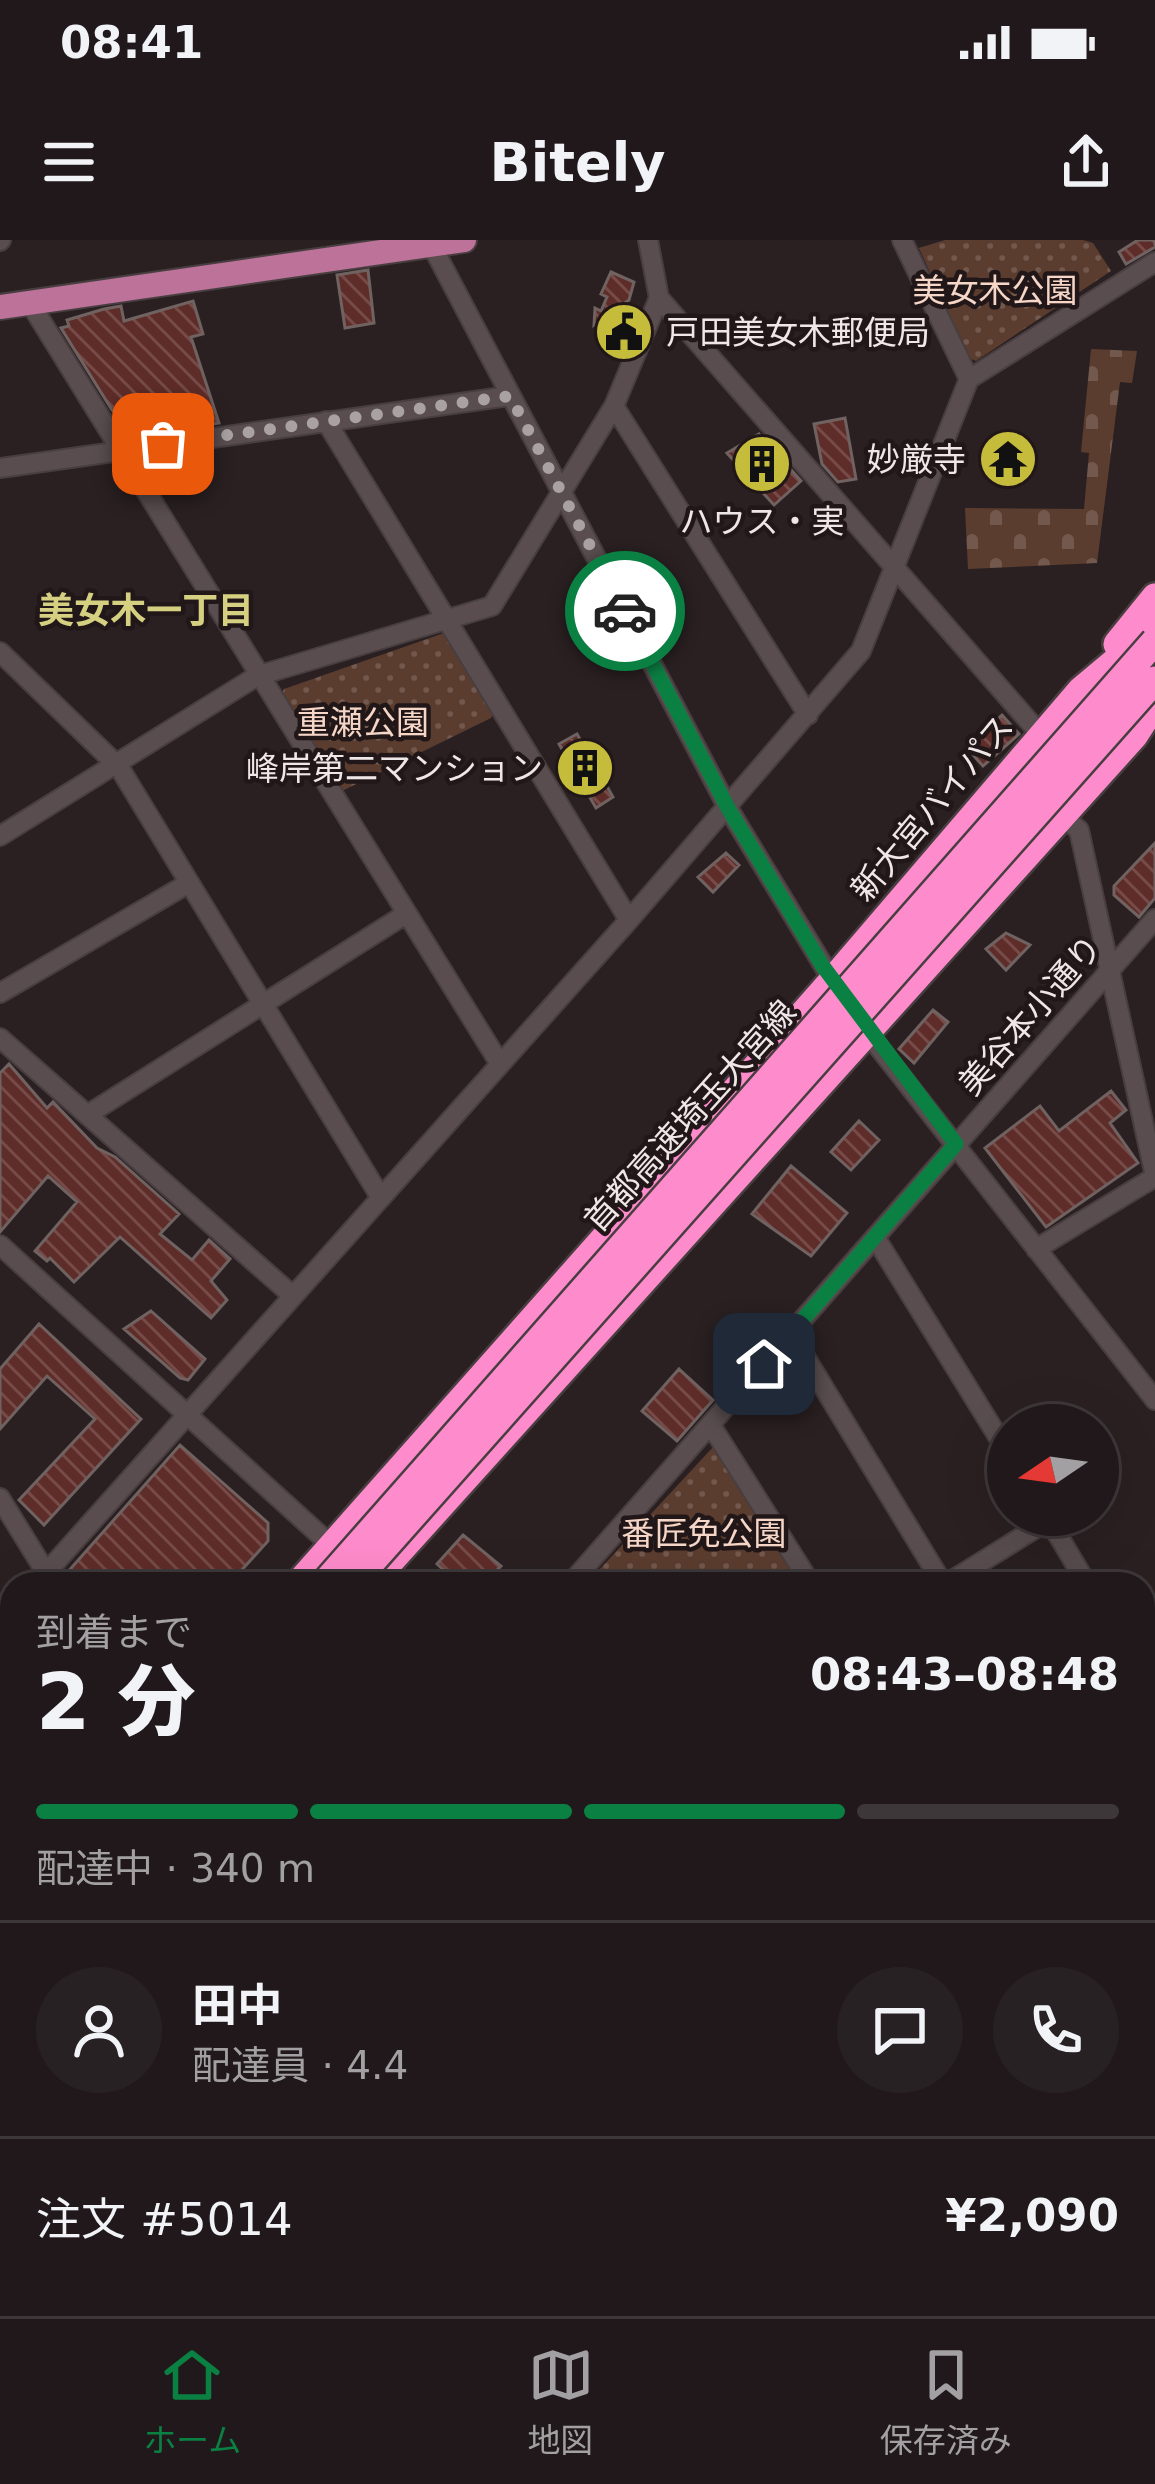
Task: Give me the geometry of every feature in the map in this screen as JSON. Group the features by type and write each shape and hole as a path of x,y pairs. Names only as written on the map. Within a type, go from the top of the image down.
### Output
{"highway":[{"path":"1081,690 1155,597"},
{"path":"994,843 1067,719 1155,619"},
{"name":"新大宮バイパス","path":"309,1572 832,981 1081,690 1155,628"},
{"name":"首都高速埼玉大宮線","path":"377,1572 994,843 1155,641"},
{"name":"首都高速埼玉大宮線","path":"335,1572 994,843 1155,680"},
{"path":"994,843 1105,756 1155,705"},
{"path":"378,1572 1134,736 1155,705"}],"main road":[{"path":"0,307 464,240"}],"street":[{"path":"648,240 659,298 1041,735"},
{"path":"902,240 969,379"},
{"path":"430,242 728,808 832,981 865,1030 1155,1400"},
{"path":"54,1572 861,651 969,379 1155,262"},
{"path":"0,836 119,767 257,676 492,606 614,406 659,298"},
{"path":"30,303 500,1064"},
{"path":"0,468 510,396"},
{"path":"614,406 808,715"},
{"path":"326,421 629,920"},
{"path":"0,652 119,767 381,1198"},
{"path":"1036,1249 1155,1176 1147,1102 1109,970 1079,830 1061,815"},
{"path":"0,993 189,883"},
{"path":"87,1115 406,914"},
{"name":"美谷本小通り","path":"581,1572 1155,919"},
{"path":"0,1038 293,1296"},
{"path":"875,1237 987,1419"},
{"path":"0,1246 332,1546"},
{"path":"790,1332 938,1572"},
{"path":"712,1427 803,1572"},
{"path":"0,1498 45,1572"},
{"path":"963,1572 1019,1536"},
{"path":"1059,1536 1080,1572"}],"green space":[{"name":"美女木公園","path":"945,240 1083,240 1093,243 1111,271 976,361 969,358 919,248"},
{"path":"1091,349 1137,351 1132,383 1120,382 1097,563 968,569 965,508 1084,509 1089,453 1081,452"},
{"name":"重瀬公園","path":"444,633 494,712 491,718 340,792 281,695 284,689"},
{"name":"番匠免公園","path":"715,1445 792,1572 597,1572"}],"building":[{"path":"1138,240 1155,240 1155,247 1126,264 1119,252"},
{"path":"368,270 374,323 345,328 337,275"},
{"path":"611,272 634,282 629,300 609,314 633,325 621,354 609,348 600,321 594,325 595,308 601,311 607,297 601,294"},
{"path":"193,301 203,334 191,337 219,423 152,433 143,406 117,414 112,410 61,328 69,326 67,320 104,309 121,306 124,321"},
{"path":"845,418 856,479 838,482 822,464 814,424"},
{"name":"ハウス・実","path":"759,434 801,481 774,505 727,453"},
{"path":"1002,715 1019,734 983,766 966,747"},
{"name":"峰岸第二マンション","path":"577,734 613,797 596,808 559,744"},
{"path":"1155,843 1155,898 1139,917 1114,895 1114,886"},
{"path":"726,853 739,865 713,892 698,877"},
{"path":"1006,933 1030,945 1006,970 986,949"},
{"path":"933,1010 948,1022 914,1063 899,1049"},
{"path":"9,1064 47,1108 53,1102 97,1148 115,1157 179,1214 160,1234 192,1260 209,1240 230,1259 211,1281 227,1300 211,1318 120,1237 74,1282 50,1258 47,1261 35,1251 77,1202 48,1176 0,1232 0,1073"},
{"path":"1111,1091 1126,1110 1110,1123 1138,1163 1046,1227 985,1148 1040,1106 1059,1131"},
{"path":"859,1121 879,1140 851,1170 831,1152"},
{"path":"791,1166 847,1213 811,1256 752,1214"},
{"path":"151,1311 205,1359 188,1380 124,1329"},
{"path":"39,1324 141,1419 44,1525 19,1500 95,1419 47,1376 0,1429 0,1369"},
{"path":"679,1369 713,1400 677,1441 642,1411"},
{"path":"180,1445 268,1523 268,1541 240,1572 68,1572"},
{"path":"463,1535 501,1566 495,1572 446,1572 437,1564"}],"way so far":[{"path":"163,444 510,396 625,611"}],"place":[{"name":"戸田美女木郵便局","path":"624,332"},
{"name":"妙厳寺","path":"1008,459"},
{"name":"ハウス・実","path":"762,464"},
{"name":"峰岸第二マンション","path":"585,768"}],"district":[{"name":"美女木一丁目","path":"146,610"}],"route":[{"path":"625,611 728,808 822,965 865,1030 956,1144 764,1364"}]}
